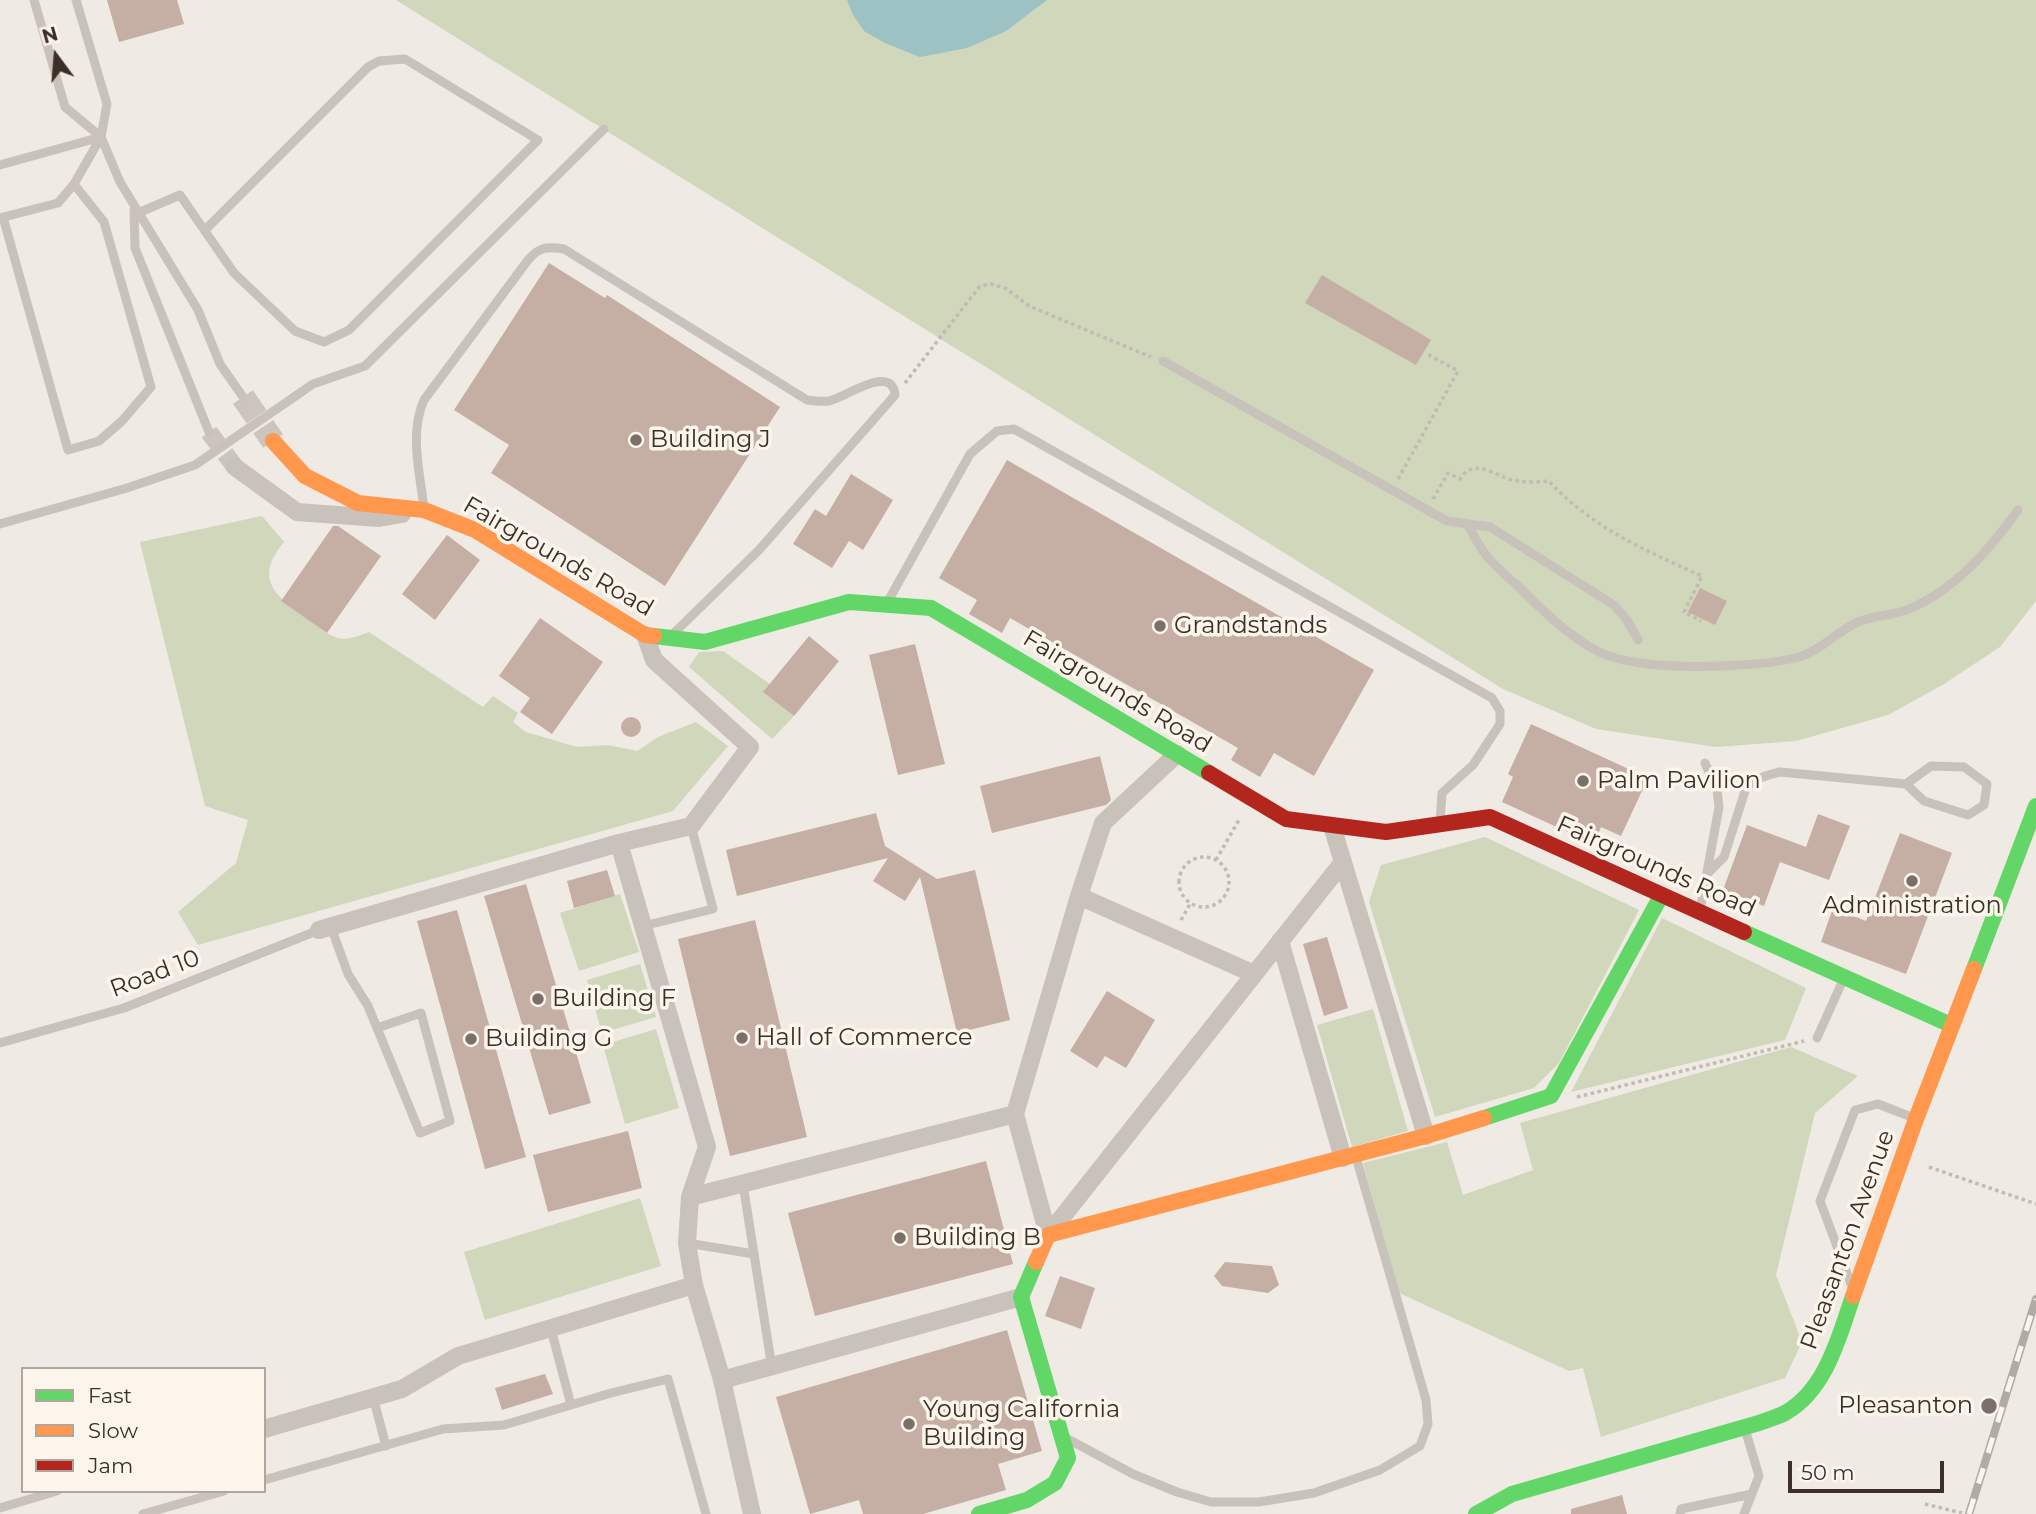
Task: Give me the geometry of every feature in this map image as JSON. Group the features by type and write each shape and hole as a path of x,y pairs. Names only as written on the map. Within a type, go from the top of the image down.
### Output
{"street":[{"name":"Fairgrounds Road","path":"273,441 305,476 358,503 424,510 475,530 645,635 705,642 849,601 931,608 1286,819 1386,832 1490,817 1951,1026"},
{"path":"235,467 297,512 379,518 424,510"},
{"path":"325,929 619,843 691,826 750,747 654,660 645,635"},
{"path":"1048,1235 1015,1114 1103,823 1177,754"},
{"name":"Pleasanton Avenue","path":"1476,1514 1512,1494 1744,1428 1785,1413 1805,1397 1830,1361 1916,1119 2036,806"},
{"path":"1332,827 1426,1136"},
{"path":"619,843 707,1147 690,1197 687,1243 694,1285 722,1380 752,1514"},
{"path":"979,1514 1027,1500 1055,1483 1068,1458 1021,1297 1048,1235 1343,862"},
{"path":"1079,896 1254,974"},
{"path":"1048,1235 1426,1136 1551,1096 1661,896"},
{"path":"1280,941 1349,1156"},
{"path":"690,1197 1015,1114"},
{"path":"266,1428 402,1389 458,1356 694,1285"},
{"path":"722,1380 1021,1297"}],"lane":[{"path":"34,0 65,107 101,137 120,182 198,310 220,364 243,397"},
{"path":"74,184 104,222 151,387 122,421 99,441 68,450 1,217 58,203 74,184 101,137 107,104 76,0"},
{"path":"136,209 180,195 234,273 295,331 324,342 349,330 538,139 405,59 379,61 368,67 205,230"},
{"path":"0,524 127,488 195,465 313,384 365,366 604,129"},
{"path":"0,165 101,137"},
{"path":"136,209 135,248 209,432"},
{"path":"424,510 416,430 418,414 424,400 528,260 537,250 549,246 564,249 807,400 828,401 880,380 889,382 894,388 895,396 759,550 669,638"},
{"path":"1163,360 1447,522 1490,527 1614,605 1627,620 1638,640"},
{"path":"886,604 970,454 997,431 1014,429 1492,698 1500,712 1500,724 1473,765 1442,793 1440,825"},
{"path":"1466,524 1487,556 1501,570 1563,627 1601,653 1651,664 1717,666 1800,657 1827,644 1849,626 1909,609 1946,588 1974,564 1996,541 2018,510"},
{"path":"1700,911 1709,872 1719,798 1714,779 1705,763"},
{"path":"1709,872 1724,857 1746,788 1761,778 1780,772 1906,784 1924,802 1968,815 1984,805 1987,784 1964,767 1931,765 1906,784"},
{"path":"643,926 713,909 691,826"},
{"path":"325,929 368,1006 377,1028 420,1132 450,1121 421,1013 377,1028"},
{"name":"Road 10","path":"0,1043 124,1008 325,929"},
{"path":"1817,1038 1844,979"},
{"path":"1854,1293 1820,1201 1855,1110 1878,1104 1916,1119"},
{"path":"1062,1436 1133,1474 1211,1502 1259,1502 1314,1493 1380,1470 1420,1446 1428,1424 1426,1400 1349,1156"},
{"path":"743,1184 772,1368"},
{"path":"687,1243 754,1254"},
{"path":"551,1329 571,1405"},
{"path":"266,1479 443,1429 504,1425 668,1379 706,1514"},
{"path":"373,1398 386,1446"},
{"path":"1744,1428 1759,1476 1744,1514"},
{"path":"0,1508 50,1493"},
{"path":"143,1514 217,1493"},
{"path":"1680,1514 1681,1509 1752,1494"}],"path":[{"path":"895,396 980,286 991,284 1007,289 1029,306 1163,360"},
{"path":"1392,490 1458,371 1427,354"},
{"path":"1427,510 1448,473 1460,479 1469,469 1476,467 1519,481 1549,481 1594,522 1635,545 1702,576 1684,612 1701,621"},
{"path":"1216,860 1251,798"},
{"path":"1202,857 1216,860 1225,867 1229,875 1229,889 1225,897 1218,904 1206,908 1187,902 1179,888 1178,879 1185,865 1202,857"},
{"path":"1551,1096 1566,1100 1817,1038"},
{"path":"1929,1167 2036,1204"},
{"path":"1925,1504 1962,1513"}],"green space":[{"path":"396,0 2036,0 2036,601 2000,647 1944,684 1888,715 1796,741 1716,747 1596,729 1503,689"},
{"path":"262,516 284,542 274,556 269,578 279,596 288,604 334,637 343,639 369,632 483,707 493,696 518,713 513,722 526,732 577,747 608,745 637,751 658,737 696,722 728,746 673,811 198,945 178,912 236,863 248,820 205,806 140,542"},
{"path":"723,651 770,684 764,692 794,716 772,739 689,667 699,652"},
{"path":"1485,837 1639,910 1559,1063 1534,1088 1435,1117 1369,902 1381,865"},
{"path":"620,894 639,952 579,971 560,913"},
{"path":"1662,918 1806,988 1785,1040 1571,1092"},
{"path":"640,964 656,1017 602,1033 587,980"},
{"path":"1373,1009 1408,1131 1352,1147 1317,1025"},
{"path":"656,1029 679,1108 625,1124 603,1045"},
{"path":"1791,1047 1858,1076 1815,1113 1776,1275 1802,1342 1785,1378 1601,1437 1583,1368 1569,1371 1399,1293 1363,1163 1447,1142 1463,1195 1533,1170 1520,1123"},
{"path":"640,1198 661,1266 485,1320 464,1252"}],"water":[{"path":"847,0 1047,0 1006,31 967,48 920,57 864,31"}],"building":[{"path":"107,0 177,0 184,24 119,42"},
{"name":"Building J","path":"549,263 605,298 607,295 780,407 665,586 491,473 509,445 454,410"},
{"path":"1322,275 1431,340 1416,365 1305,303"},
{"name":"Grandstands","path":"1007,460 1374,670 1314,776 1274,753 1260,777 1231,760 1238,748 1010,618 1002,633 969,614 977,600 939,578"},
{"path":"851,474 893,500 863,550 849,541 832,568 793,544 815,509 826,516"},
{"path":"333,526 338,526 381,556 327,633 281,601"},
{"path":"447,535 480,560 435,620 402,594"},
{"path":"1700,588 1727,601 1715,625 1688,612"},
{"path":"540,618 603,662 552,734 520,712 530,698 499,676"},
{"path":"809,636 839,661 794,716 763,692"},
{"path":"915,644 945,764 898,775 869,655"},
{"path":"631,717 638,720 641,727 638,734 631,737 624,734 621,727 624,720"},
{"name":"Palm Pavilion","path":"1531,724 1648,778 1621,836 1601,827 1594,844 1502,802 1513,777 1508,774"},
{"path":"1100,756 1111,800 1106,805 992,833 980,786"},
{"path":"876,813 885,846 937,879 975,870 1010,1020 957,1033 920,877 905,901 873,881 888,858 737,896 726,850"},
{"path":"1818,814 1850,826 1829,880 1780,862 1764,906 1723,890 1747,825 1806,847"},
{"name":"Administration","path":"1900,833 1952,853 1906,974 1821,942 1833,908 1866,921"},
{"path":"607,870 615,896 574,908 567,881"},
{"name":"Building F","path":"526,884 591,1103 549,1115 484,896"},
{"name":"Building G","path":"457,910 526,1157 485,1169 417,921"},
{"name":"Hall of Commerce","path":"755,920 807,1137 730,1156 678,939"},
{"path":"1327,937 1348,1008 1324,1016 1303,944"},
{"path":"1107,991 1155,1020 1126,1068 1105,1056 1097,1068 1070,1051"},
{"path":"628,1131 642,1188 548,1212 533,1155"},
{"name":"Building B","path":"986,1161 1013,1264 815,1316 788,1213"},
{"path":"1225,1262 1272,1266 1279,1285 1268,1293 1222,1286 1214,1276"},
{"path":"1060,1276 1095,1288 1081,1329 1045,1316"},
{"name":"Young California Building","path":"1007,1330 1042,1451 998,1464 1006,1490 923,1514 863,1514 859,1500 810,1514 776,1397"},
{"path":"545,1374 553,1394 502,1410 495,1388"},
{"path":"1622,1495 1627,1514 1571,1514 1571,1509"}],"tunnel":[{"path":"243,397 273,441"},
{"path":"209,432 235,467"}],"railway":[{"path":"1969,1514 2036,1299"}],"traffic: fast":[{"path":"654,636 705,642 849,602 931,608 1209,773"},
{"path":"1974,969 2036,806"},
{"path":"1484,1118 1551,1096 1661,896"},
{"path":"1744,932 1951,1025"},
{"path":"979,1514 1027,1500 1055,1483 1068,1458 1021,1297 1036,1262"},
{"path":"1476,1514 1512,1494 1759,1423 1785,1413 1799,1403 1821,1377 1836,1345 1853,1296"}],"traffic: slow":[{"path":"273,441 305,476 358,503 424,510 475,530 645,635 654,636"},
{"path":"1853,1296 1916,1119 1974,969"},
{"path":"1036,1262 1048,1235 1426,1136 1484,1118"}],"traffic: jam":[{"path":"1209,773 1286,819 1386,832 1490,817 1744,932"}],"place":[{"name":"Building J","path":"636,440"},
{"name":"Grandstands","path":"1160,626"},
{"name":"Palm Pavilion","path":"1583,781"},
{"name":"Administration","path":"1912,881"},
{"name":"Building F","path":"538,999"},
{"name":"Hall of Commerce","path":"742,1038"},
{"name":"Building G","path":"471,1039"},
{"name":"Building B","path":"900,1238"},
{"name":"Pleasanton","path":"1989,1406"},
{"name":"Young California Building","path":"909,1424"}]}
